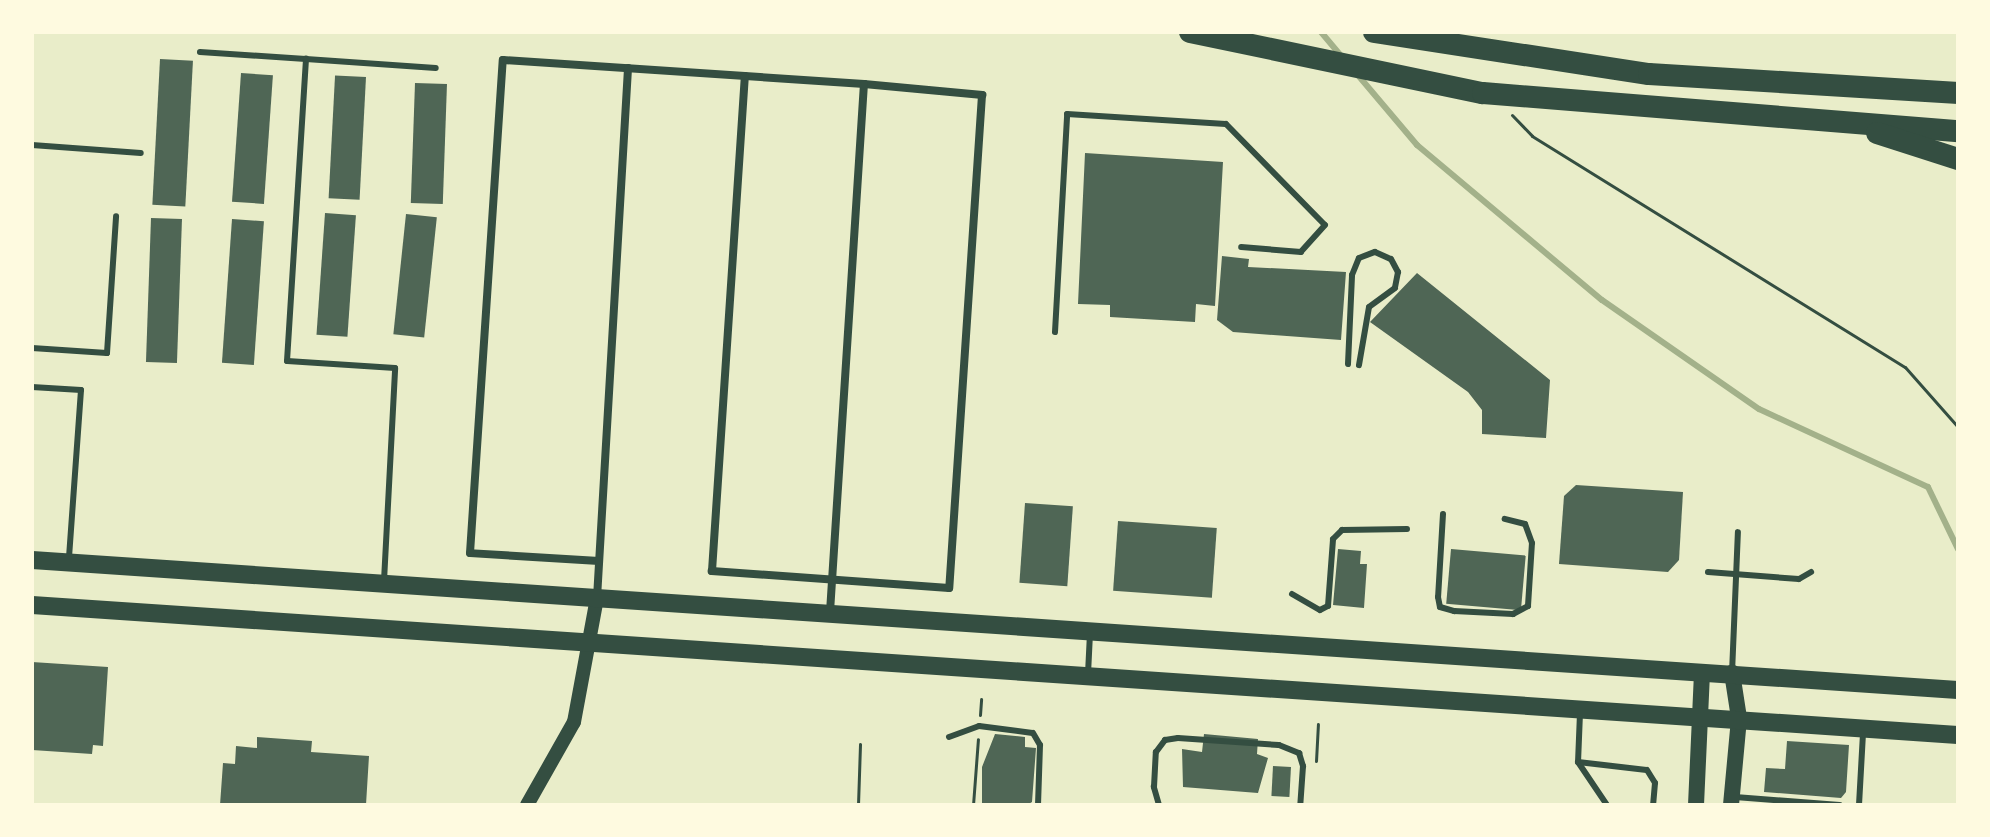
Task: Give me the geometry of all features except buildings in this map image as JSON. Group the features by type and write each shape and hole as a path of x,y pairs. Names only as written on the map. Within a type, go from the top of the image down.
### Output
{"highway":[{"path":"1190,32 1451,87 1537,99 1958,131"},
{"path":"1374,32 1492,53 1649,74 1958,93"},
{"path":"1824,84 1958,77"},
{"path":"1853,124 1958,159"}],"main road":[{"path":"32,560 1958,690"},
{"path":"32,605 1700,715 1958,735"},
{"path":"1696,805 1702,672"},
{"path":"1731,801 1739,718 1732,673"}],"street":[{"path":"599,561 470,553 503,60 628,68 864,84 982,95 949,588 712,571 745,76"},
{"path":"527,805 567,741 581,702 597,598 628,68"},
{"path":"830,613 864,84"}],"lane":[{"path":"200,52 436,68"},
{"path":"306,59 287,361 395,368 384,584"},
{"path":"1055,332 1067,114 1226,124 1325,225 1301,252 1241,247"},
{"path":"32,145 141,153"},
{"path":"32,348 107,353 116,216"},
{"path":"1348,364 1352,275 1359,258 1375,252 1391,259 1398,272 1395,288 1369,307 1359,365"},
{"path":"32,387 81,390 69,563"},
{"path":"1443,514 1438,597 1440,607 1454,611 1513,614 1528,606 1532,543 1525,524 1505,519"},
{"path":"1292,594 1320,610 1328,606 1333,539 1342,530 1407,529"},
{"path":"1732,673 1738,532"},
{"path":"1708,572 1799,579 1811,572"},
{"path":"1088,675 1091,630"},
{"path":"1581,708 1578,762 1607,805"},
{"path":"949,737 979,726 1033,733 1040,745 1039,805"},
{"path":"1859,805 1863,727"},
{"path":"1159,805 1154,787 1156,752 1165,740 1178,738 1279,745 1299,753 1303,766 1300,805"},
{"path":"1578,762 1647,770 1655,783 1653,805"},
{"path":"1731,801 1840,805"}],"path":[{"path":"1502,105 1532,136 1905,367 1958,427"},
{"path":"973,805 981,699"},
{"path":"858,805 860,744"}],"waterway":[{"path":"1321,32 1342,57"},
{"path":"1357,74 1417,145 1602,300 1759,409 1928,487 1958,549"}]}
